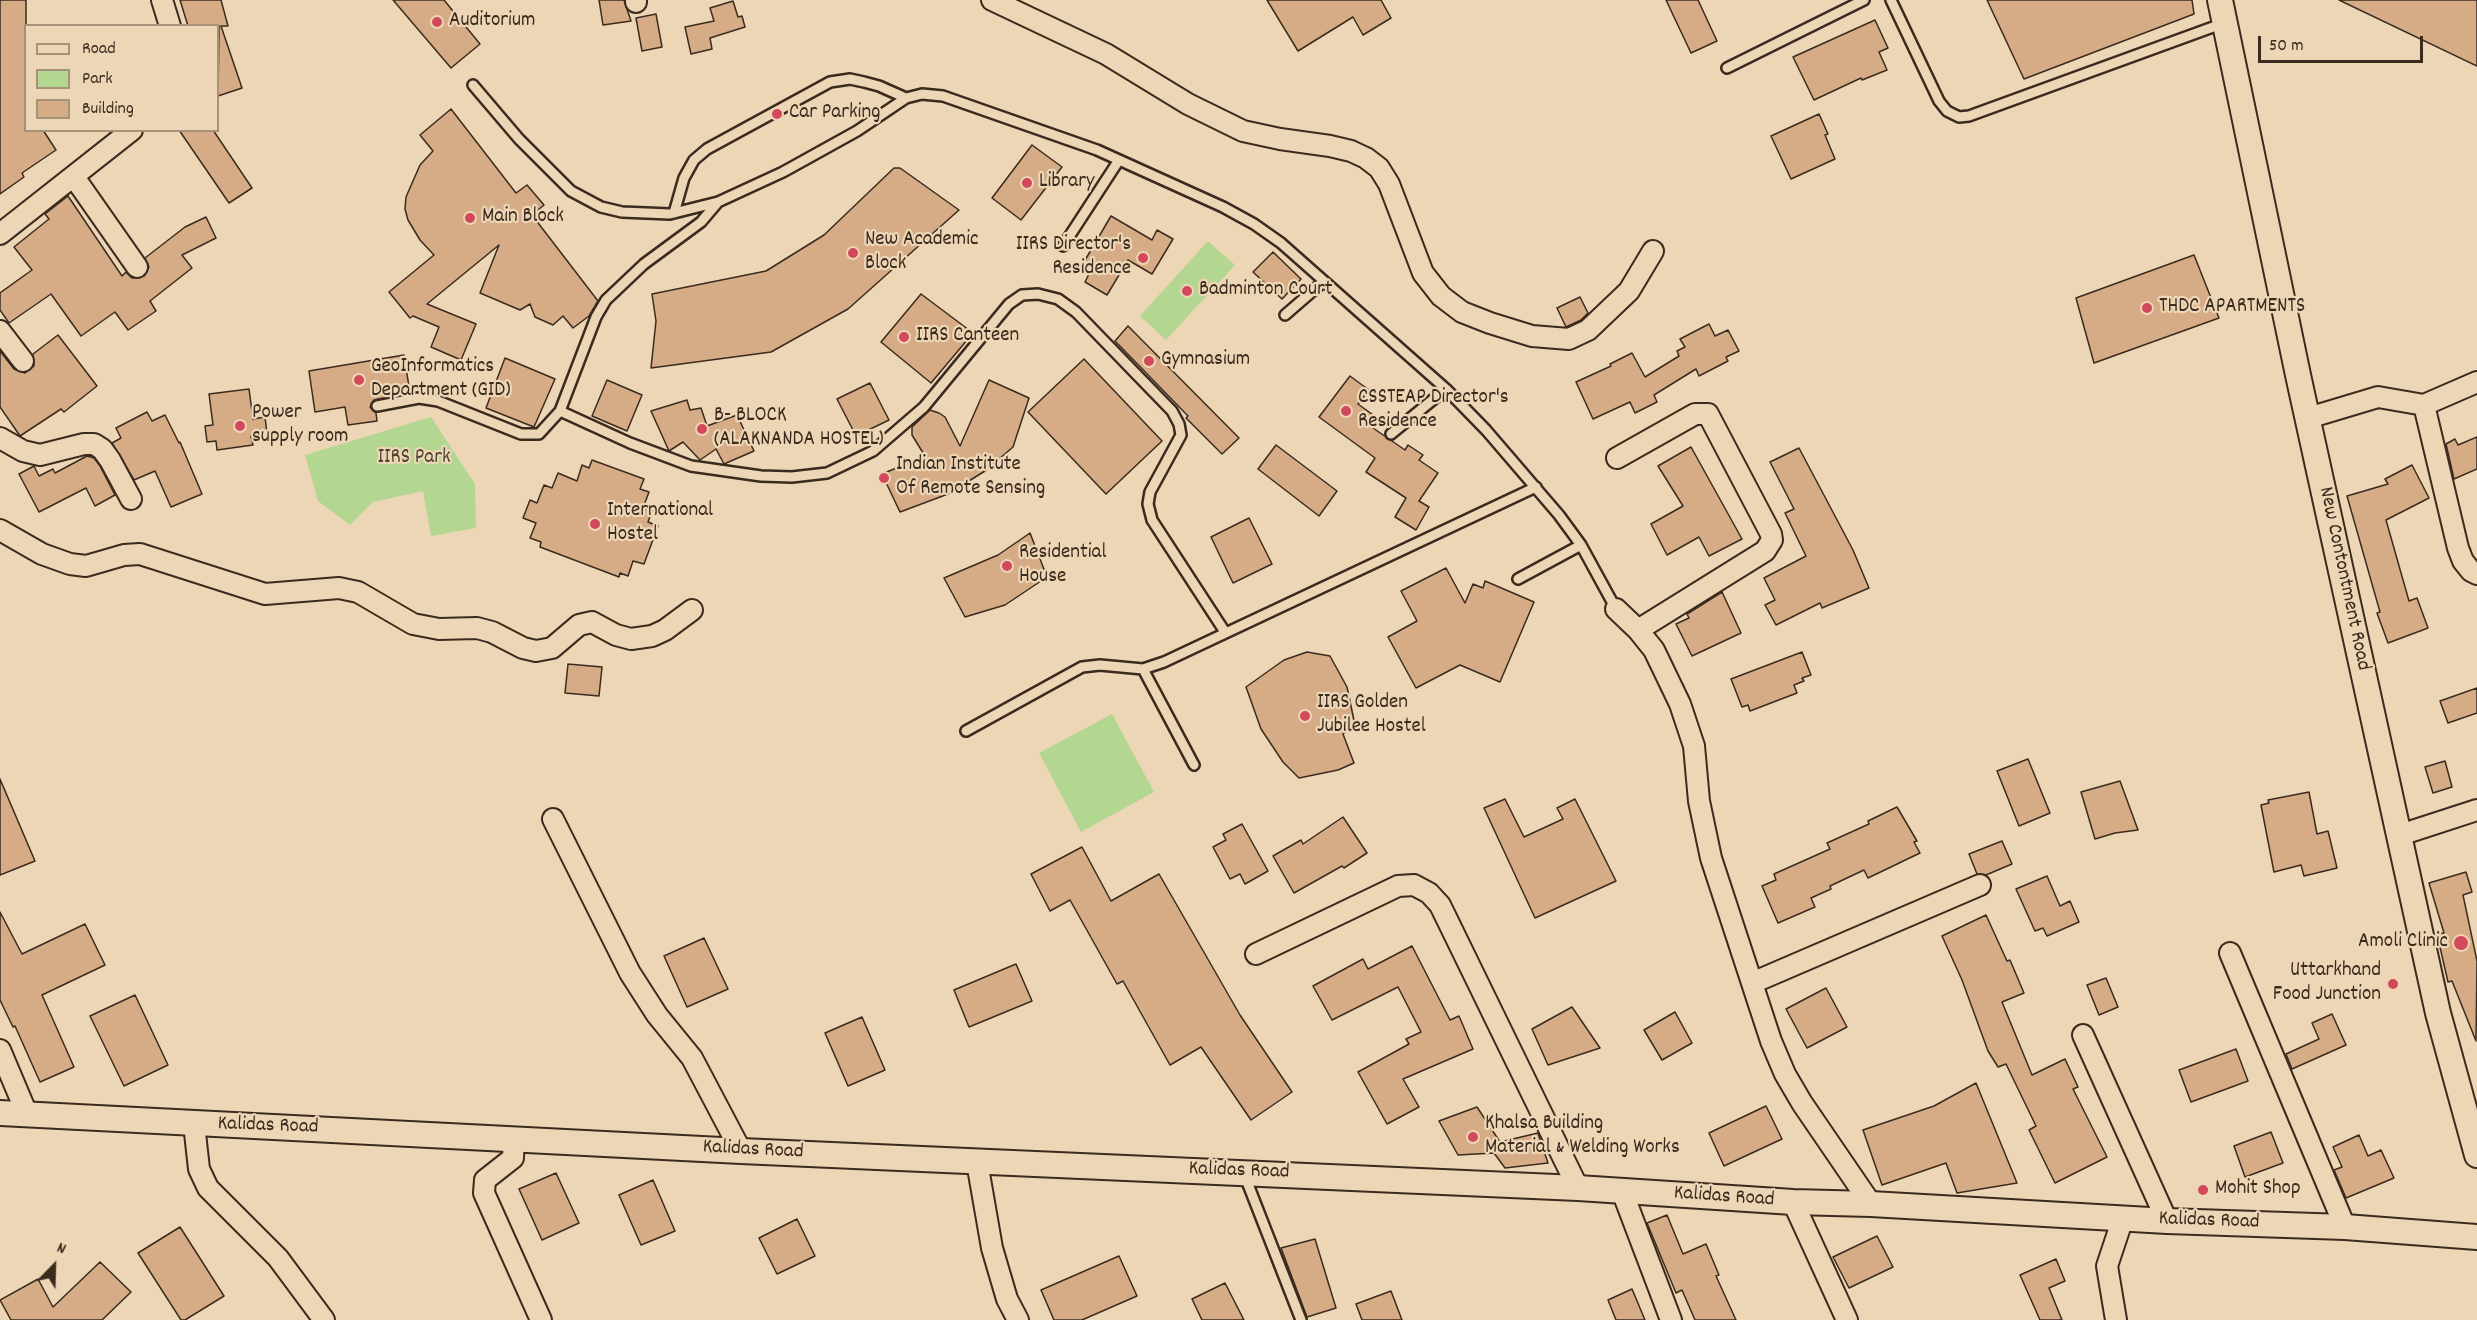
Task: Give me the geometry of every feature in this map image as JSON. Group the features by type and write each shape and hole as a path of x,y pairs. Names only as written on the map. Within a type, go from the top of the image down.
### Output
{"street":[{"path":"162,0 169,24"},
{"path":"992,0 1045,23 1106,54 1188,104 1242,131 1330,146 1351,151 1366,158 1379,168 1389,184 1424,273 1441,296 1462,312 1490,323 1532,336 1569,339 1588,330 1629,291 1653,251"},
{"name":"New Contontment Road","path":"2222,11 2438,1012 2476,1152"},
{"path":"0,234 130,132"},
{"path":"74,177 137,267"},
{"path":"0,331 23,361"},
{"path":"2308,418 2378,397 2424,405 2477,382"},
{"path":"2424,405 2458,548 2463,561 2471,571 2477,574"},
{"path":"1617,458 1695,414 1708,414 1766,523 1772,540 1766,551 1638,630"},
{"path":"0,438 23,451 40,455 84,444 94,444 102,448 131,499"},
{"path":"0,530 42,554 70,564 86,566 124,555 140,554 265,594 339,588 358,592 413,624 440,629 477,628 536,651 552,648 579,624 592,622 616,635 631,639 652,636 665,630 692,610"},
{"path":"1616,609 1638,630 1654,650 1669,677 1691,736 1705,833 1719,886 1771,1041 1785,1074 1871,1204"},
{"path":"2400,835 2477,810"},
{"path":"553,819 630,973 657,1015 692,1058 741,1151"},
{"path":"1256,954 1398,886 1414,885 1429,893 1440,905 1578,1188"},
{"path":"1752,984 1980,885"},
{"path":"2230,953 2345,1227"},
{"path":"2082,1035 2167,1221"},
{"path":"0,1050 27,1114"},
{"name":"Kalidas Road","path":"0,1113 741,1151 1578,1188 1793,1202 1871,1204 2167,1221 2345,1227 2477,1237"},
{"path":"194,1124 199,1169 208,1188 278,1258 324,1320"},
{"path":"514,1138 513,1158 485,1180 484,1193 541,1320"},
{"path":"977,1162 992,1248 1007,1299 1018,1320"},
{"path":"1622,1191 1671,1320"},
{"path":"1793,1202 1847,1320"},
{"path":"2116,1320 2107,1266 2123,1218"}],"lane":[{"path":"1727,68 1864,0"},
{"path":"1891,0 1939,102 1947,111 1959,117 1969,116 2222,11"},
{"path":"674,213 684,178 694,160 707,149 830,82 850,79 879,86 906,98"},
{"path":"473,85 558,180 578,196 601,207 622,212 674,213 718,202 857,131 906,98 922,94 943,96 1097,150 1223,207 1254,224 1281,243 1446,389 1536,487 1581,545 1616,609"},
{"path":"1063,246 1119,160"},
{"path":"376,406 419,398 438,401 529,436 539,434 560,411 596,317 606,300 644,264 701,222 718,202"},
{"path":"1284,315 1323,282"},
{"path":"560,411 630,443 691,466 761,476 792,477 827,474 873,451 924,407 1009,304 1022,295 1038,294 1058,299 1076,312 1172,411 1179,424 1181,435 1150,492 1148,504 1152,520 1225,632"},
{"path":"1391,434 1446,389"},
{"path":"966,731 1090,665 1143,669 1164,662 1536,487"},
{"path":"1518,579 1581,545"},
{"path":"1143,669 1194,765"},
{"path":"1243,1172 1300,1320"}],"green space":[{"name":"Badminton Court","path":"1208,241 1235,265 1166,340 1140,316"},
{"name":"IIRS Park","path":"431,417 475,484 476,528 431,536 423,491 373,502 350,525 318,501 305,455"},
{"path":"1112,714 1154,792 1081,832 1039,753"}],"building":[{"path":"0,0 26,0 24,132 44,132 56,150 22,173 24,177 0,194"},
{"path":"180,0 221,0 228,26 221,26 242,88 219,96 219,24 187,24"},
{"name":"Auditorium","path":"393,0 444,0 480,44 451,68"},
{"path":"599,0 624,0 631,21 603,25"},
{"path":"1267,0 1381,0 1391,18 1363,35 1353,17 1298,51"},
{"path":"1666,0 1698,0 1717,41 1691,53"},
{"path":"1987,0 2192,0 2194,14 2024,79"},
{"path":"2339,0 2477,0 2477,66"},
{"path":"733,1 738,17 742,16 745,27 710,38 712,49 691,54 685,27 714,21 710,8"},
{"path":"656,14 662,47 642,51 636,18"},
{"path":"1875,20 1888,48 1879,52 1887,70 1862,80 1861,78 1814,100 1793,57"},
{"name":"Main Block","path":"451,109 516,193 527,185 544,205 532,215 598,301 589,316 573,328 563,316 553,325 535,317 530,304 520,310 480,293 499,245 427,304 476,324 461,360 431,347 439,327 413,316 410,318 389,292 434,255 420,240 408,220 405,209 406,197 420,165 433,151 420,135"},
{"path":"1819,114 1835,159 1791,179 1771,136"},
{"path":"180,132 214,132 252,188 229,203"},
{"name":"Library","path":"1032,145 1062,167 1021,220 992,198"},
{"name":"New Academic Block","path":"894,168 900,168 959,210 848,309 771,352 651,368 656,321 652,294 766,271 824,235"},
{"path":"68,196 122,276 126,272 132,278 144,276 149,267 145,258 185,227 206,217 216,238 182,255 192,268 150,301 156,311 128,330 115,312 81,336 51,294 9,323 0,310 0,293 32,270 14,247 49,219 45,214"},
{"name":"IIRS Director's Residence","path":"1111,216 1152,240 1157,230 1173,239 1152,274 1128,260 1107,295 1085,282 1090,272 1081,267"},
{"path":"1273,252 1301,279 1282,299 1253,272"},
{"name":"THDC APARTMENTS","path":"2194,255 2219,318 2094,363 2076,298"},
{"name":"IIRS Canteen","path":"921,294 973,333 931,383 881,342"},
{"path":"1580,297 1588,313 1581,320 1566,327 1557,308"},
{"path":"1709,324 1715,336 1728,330 1739,351 1726,357 1728,361 1699,376 1696,369 1654,395 1657,402 1635,413 1630,402 1593,419 1576,382 1611,366 1610,364 1632,353 1645,377 1679,356 1677,351 1685,347 1680,339"},
{"path":"1128,326 1239,438 1222,454 1115,341"},
{"path":"58,335 97,386 64,412 61,409 20,436 0,407 0,351 14,369 25,373 34,366 33,354"},
{"name":"GeoInformatics Department (GID)","path":"404,355 410,393 374,400 370,407 376,413 377,421 348,425 345,407 315,412 309,371"},
{"path":"505,358 555,379 534,427 486,408"},
{"path":"1084,359 1162,441 1106,494 1028,412"},
{"path":"1350,376 1369,390 1358,404 1380,420 1373,428 1405,450 1408,445 1423,455 1419,460 1438,473 1419,501 1429,507 1416,530 1395,517 1406,498 1366,472 1375,458 1319,417"},
{"path":"607,380 642,395 627,431 592,416"},
{"path":"989,380 1029,398 1013,447 985,471 948,494 900,512 882,474 925,456 912,435 912,427 930,410 939,413 945,417 960,446"},
{"path":"870,383 889,420 856,436 837,399"},
{"name":"Power supply room","path":"249,389 253,419 265,417 267,433 251,436 253,445 217,450 216,441 207,442 205,426 213,425 209,394"},
{"name":"B- BLOCK (ALAKNANDA HOSTEL)","path":"687,400 690,410 701,408 707,426 737,415 754,451 724,464 716,449 700,460 683,442 669,451 651,411"},
{"path":"147,412 152,421 165,415 180,442 202,494 171,507 155,471 134,480 112,443 121,438 116,428"},
{"path":"2477,437 2477,469 2454,479 2446,444 2455,439 2458,445"},
{"path":"1276,445 1337,491 1319,516 1258,469"},
{"path":"1691,447 1742,539 1709,556 1699,537 1667,555 1651,524 1683,506 1658,466"},
{"path":"1799,448 1853,550 1869,588 1822,608 1820,603 1776,625 1765,605 1775,600 1764,578 1806,556 1785,513 1794,509 1770,462"},
{"path":"87,456 94,458 100,466 115,495 95,506 86,488 39,512 19,474 34,466 39,476 53,469 55,473"},
{"name":"International Hostel","path":"592,460 644,479 640,489 649,492 643,508 652,511 648,522 658,526 644,564 633,561 628,576 620,573 619,577 540,547 541,542 530,538 536,523 523,518 530,500 537,503 544,485 552,488 558,473 577,481 582,465 589,468"},
{"path":"2412,465 2429,498 2386,520 2409,601 2417,598 2428,628 2388,643 2377,613 2380,612 2347,496 2388,484 2385,479"},
{"path":"1249,518 1272,564 1233,583 1211,537"},
{"name":"Residential House","path":"1030,533 1047,577 1005,605 965,617 944,578 998,555"},
{"path":"1446,568 1465,603 1473,584 1483,588 1485,581 1534,602 1500,682 1460,665 1416,688 1388,637 1417,621 1401,591"},
{"path":"1722,592 1741,633 1692,656 1676,624 1689,618 1687,614"},
{"name":"IIRS Golden Jubilee Hostel","path":"1307,652 1330,656 1347,687 1355,725 1343,734 1354,763 1338,770 1299,778 1283,762 1261,729 1246,687 1284,660"},
{"path":"1802,652 1811,675 1802,678 1804,681 1794,685 1797,693 1750,711 1748,705 1742,707 1731,679"},
{"path":"568,664 602,667 599,696 565,693"},
{"path":"2477,688 2477,713 2448,723 2440,701"},
{"path":"2028,759 2050,813 2019,826 1997,771"},
{"path":"2445,761 2452,787 2433,793 2425,767"},
{"path":"0,779 35,861 0,875"},
{"path":"2120,781 2138,830 2095,839 2081,792"},
{"path":"2309,792 2317,834 2328,831 2337,868 2304,876 2301,865 2274,872 2261,805 2269,803 2268,800"},
{"path":"1505,799 1524,837 1563,819 1557,808 1575,799 1616,881 1535,918 1484,808"},
{"path":"1897,807 1917,841 1914,842 1920,853 1868,878 1864,870 1830,886 1831,889 1811,898 1815,907 1778,923 1762,886 1776,880 1774,874 1830,849 1827,843 1869,824 1868,821"},
{"path":"1343,817 1367,853 1344,868 1342,866 1294,893 1273,856 1301,840 1303,844"},
{"path":"1242,824 1268,871 1245,884 1240,874 1230,879 1213,847 1226,840 1223,834"},
{"path":"2002,841 2012,864 1986,875 1977,874 1969,854"},
{"path":"1082,847 1111,901 1159,874 1240,1015 1292,1092 1251,1120 1201,1047 1170,1065 1123,981 1117,984 1070,900 1050,911 1031,874"},
{"path":"2466,872 2472,892 2463,895 2477,961 2476,1041 2452,981 2448,982 2437,934 2444,933 2429,883"},
{"path":"2047,876 2060,906 2070,901 2079,922 2047,936 2043,928 2035,931 2016,889"},
{"path":"0,912 22,954 85,924 105,965 42,995 74,1067 40,1082 15,1026 13,1027 0,1000"},
{"path":"1986,915 2007,961 2010,960 2024,993 2002,1002 2032,1075 2065,1059 2078,1087 2073,1089 2107,1157 2055,1183 2029,1130 2036,1126 2006,1064 1998,1067 1988,1051 1962,980 1942,936"},
{"path":"704,938 728,989 687,1007 664,956"},
{"path":"1412,946 1450,1020 1459,1016 1473,1049 1403,1079 1419,1107 1387,1124 1358,1072 1409,1044 1406,1039 1421,1032 1398,987 1332,1020 1313,986 1363,959 1368,969"},
{"path":"1016,964 1032,1001 969,1027 954,990"},
{"path":"2106,978 2118,1007 2099,1015 2087,985"},
{"path":"1826,988 1847,1027 1807,1048 1786,1009"},
{"path":"135,995 168,1065 124,1086 90,1016"},
{"path":"1572,1007 1600,1048 1548,1065 1532,1029"},
{"path":"1675,1012 1692,1043 1662,1060 1644,1030"},
{"path":"2332,1014 2346,1045 2292,1069 2286,1054 2319,1039 2312,1023"},
{"path":"862,1017 885,1070 848,1086 825,1033"},
{"path":"2236,1049 2248,1081 2191,1102 2179,1070"},
{"path":"1976,1083 2017,1183 1957,1193 1946,1163 1882,1185 1863,1130 1934,1106"},
{"path":"1766,1106 1782,1139 1724,1166 1709,1133"},
{"name":"Khalsa Building Material & Welding Works","path":"1477,1107 1500,1142 1538,1133 1548,1163 1505,1168 1494,1153 1458,1155 1439,1121"},
{"path":"2271,1132 2283,1163 2245,1177 2234,1146"},
{"path":"2359,1135 2368,1156 2381,1150 2394,1178 2346,1198 2334,1170 2342,1167 2333,1147"},
{"path":"556,1173 579,1223 542,1240 519,1189"},
{"path":"653,1180 675,1231 641,1245 619,1195"},
{"path":"1667,1215 1683,1254 1706,1244 1719,1275 1716,1276 1736,1320 1695,1320 1682,1290 1676,1293 1647,1223"},
{"path":"797,1219 815,1256 777,1274 759,1238"},
{"path":"180,1227 224,1296 185,1320 181,1320 138,1253"},
{"path":"1877,1236 1893,1267 1849,1288 1833,1257"},
{"path":"1315,1239 1336,1308 1307,1317 1281,1248"},
{"path":"1119,1256 1137,1296 1082,1320 1054,1320 1041,1290"},
{"path":"2056,1259 2065,1281 2049,1288 2062,1320 2040,1320 2020,1275"},
{"path":"100,1262 131,1292 102,1320 11,1320 0,1300 38,1279 53,1307"},
{"path":"1225,1283 1244,1320 1202,1320 1192,1299"},
{"path":"1632,1289 1645,1320 1616,1320 1608,1300"},
{"path":"1391,1291 1402,1320 1362,1320 1356,1304"}],"place":[{"name":"Auditorium","path":"437,22"},
{"name":"Car Parking","path":"777,114"},
{"name":"Library","path":"1027,183"},
{"name":"Main Block","path":"470,218"},
{"name":"New Academic Block","path":"853,253"},
{"name":"IIRS Director's Residence","path":"1143,258"},
{"name":"Badminton Court","path":"1187,291"},
{"name":"THDC APARTMENTS","path":"2147,308"},
{"name":"IIRS Canteen","path":"904,337"},
{"name":"Gymnasium","path":"1149,361"},
{"name":"GeoInformatics Department (GID)","path":"359,380"},
{"name":"CSSTEAP Director's Residence","path":"1346,411"},
{"name":"Power supply room","path":"240,426"},
{"name":"B- BLOCK (ALAKNANDA HOSTEL)","path":"702,429"},
{"name":"Indian Institute Of Remote Sensing","path":"884,478"},
{"name":"International Hostel","path":"595,524"},
{"name":"Residential House","path":"1007,566"},
{"name":"IIRS Golden Jubilee Hostel","path":"1305,716"},
{"name":"Amoli Clinic","path":"2461,943"},
{"name":"Uttarkhand Food Junction","path":"2393,984"},
{"name":"Khalsa Building Material & Welding Works","path":"1473,1137"},
{"name":"Mohit Shop","path":"2203,1190"}]}
